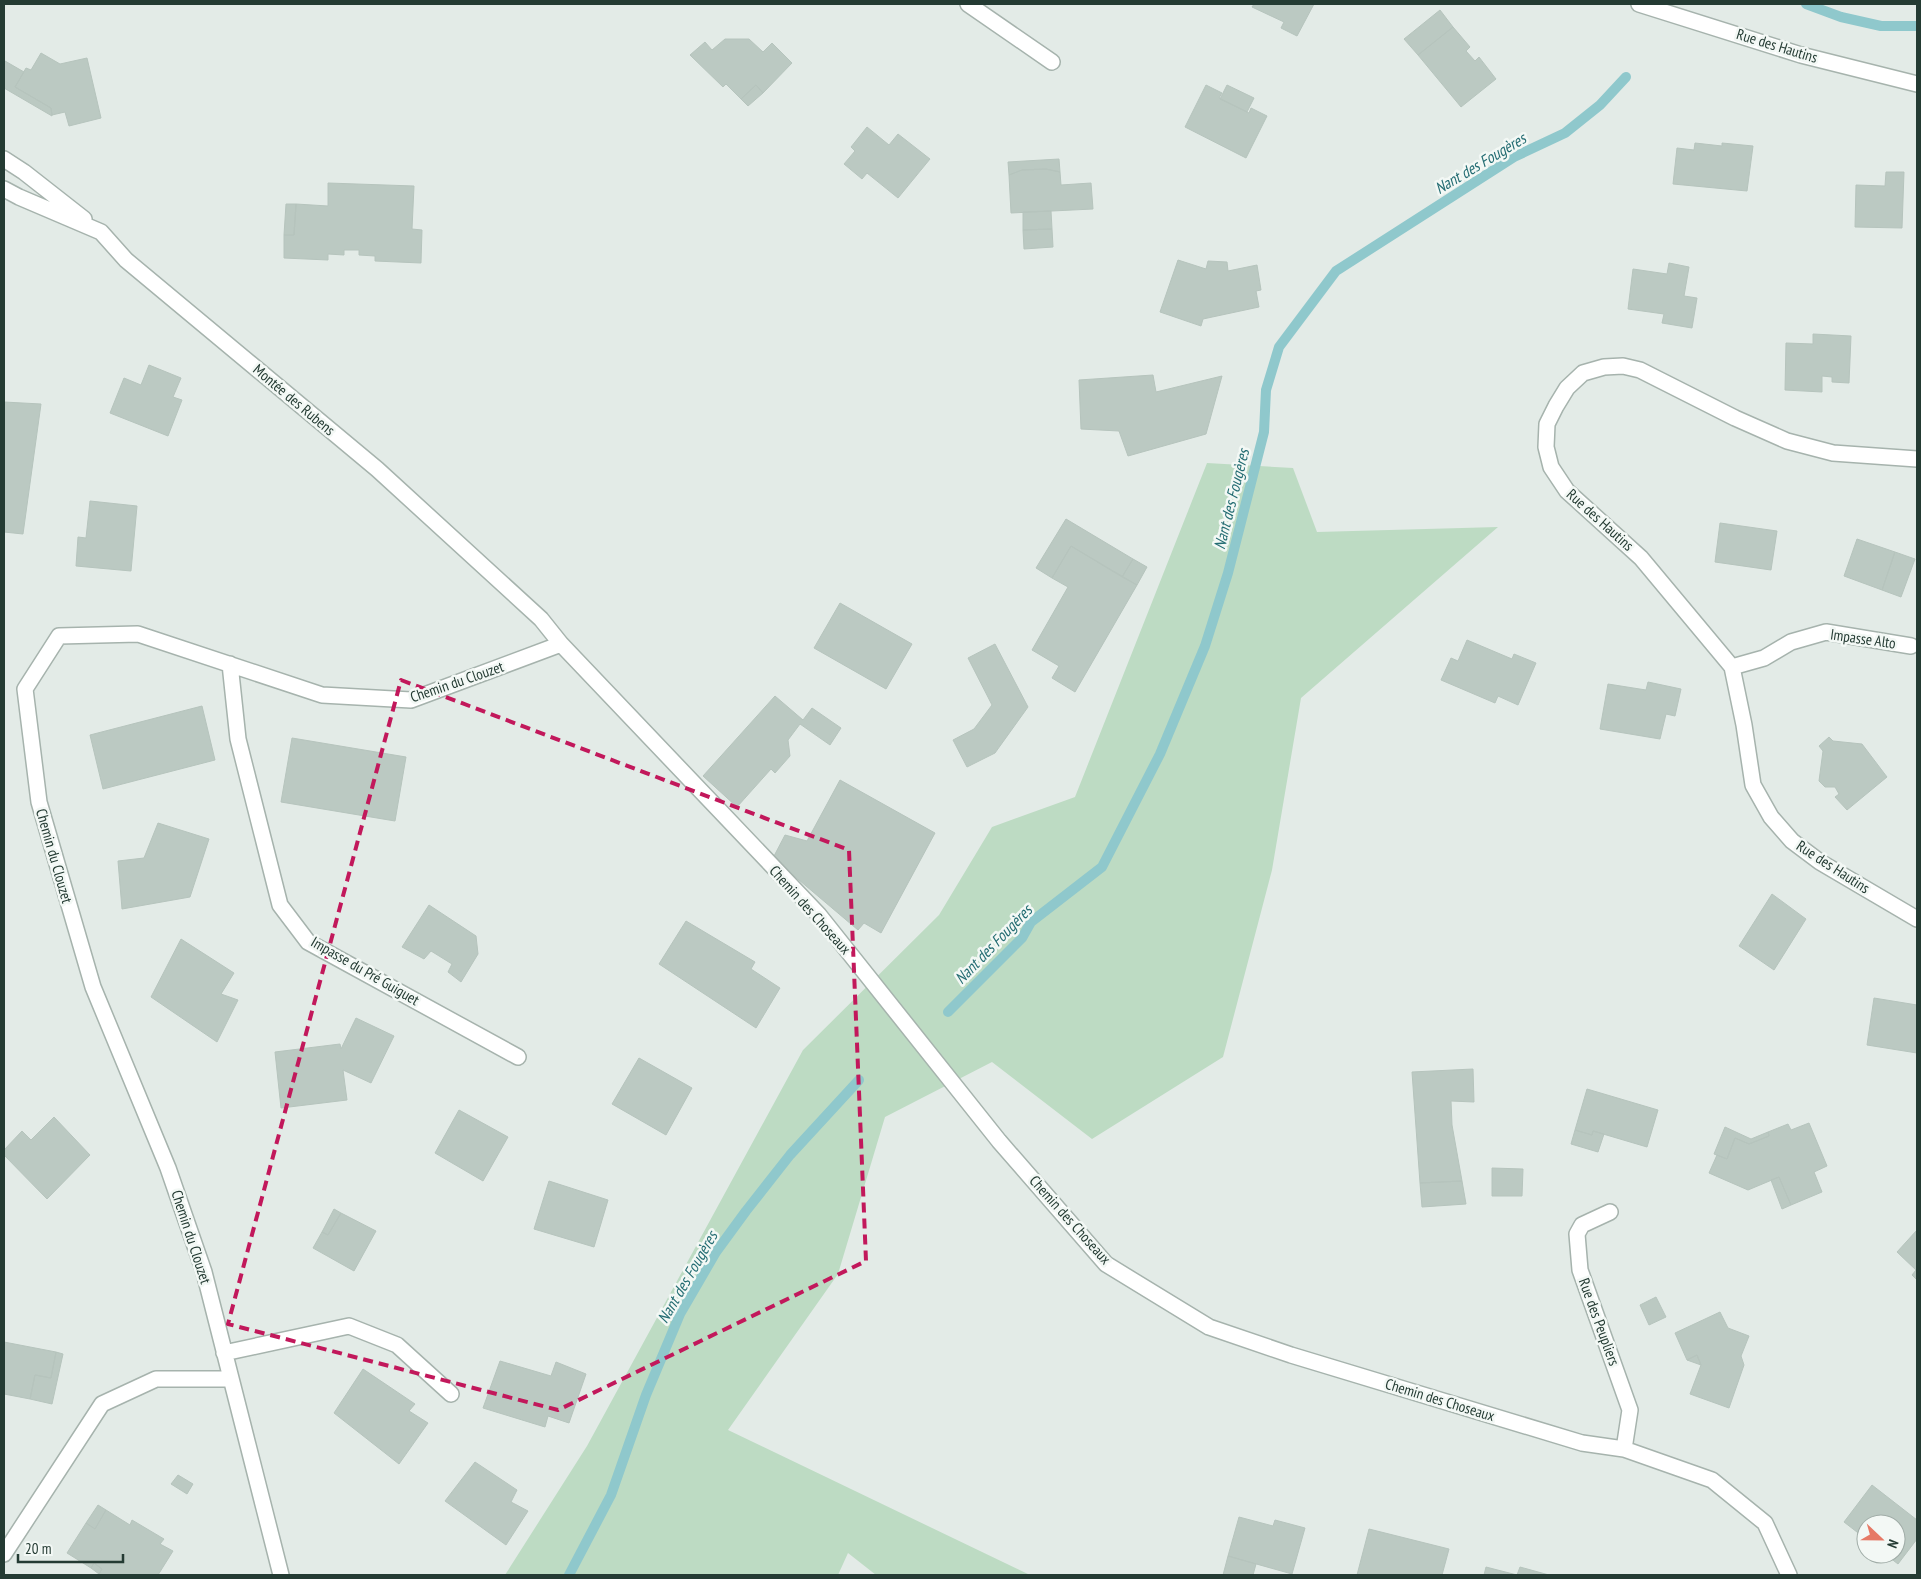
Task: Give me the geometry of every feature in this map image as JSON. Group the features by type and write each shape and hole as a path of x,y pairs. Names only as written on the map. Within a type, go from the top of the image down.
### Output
{"street":[{"path":"968,4 1052,62"},
{"name":"Rue des Hautins","path":"1639,4 1801,55 1917,84"},
{"path":"4,159 24,172 101,232"},
{"name":"Montée des Rubens","path":"4,189 101,232 126,260 377,469 541,619 560,644"},
{"name":"Rue des Hautins","path":"1917,459 1833,453 1787,441 1735,418 1640,370 1623,366 1604,367 1583,373 1567,388 1547,424 1546,447 1550,467 1567,492 1642,558 1732,667 1744,725 1753,785 1770,817 1792,841 1820,862 1917,919"},
{"name":"Impasse Alto","path":"1732,667 1764,658 1790,642 1826,632 1911,646"},
{"name":"Chemin du Clouzet","path":"281,1575 204,1272 168,1168 93,987 39,802 25,689 58,636 138,634 322,695 412,700 560,644"},
{"name":"Chemin des Choseaux","path":"560,644 819,915 999,1141 1106,1264 1209,1327 1292,1355 1582,1443 1624,1449 1712,1480 1765,1523 1789,1575"},
{"name":"Impasse du Pré Guiguet","path":"230,664 238,739 280,904 308,942 518,1057"},
{"name":"Rue des Peupliers","path":"1610,1212 1582,1225 1577,1234 1580,1270 1630,1410 1624,1449"},
{"path":"224,1353 348,1326 397,1346 451,1394"},
{"path":"4,1554 102,1404 156,1380 231,1379"}],"highlighted area":[{"path":"401,680 849,850 866,1261 558,1410 228,1324"}],"green space":[{"path":"1207,463 1293,468 1317,532 1498,527 1301,698 1272,870 1223,1057 1092,1139 992,1062 885,1117 838,1274 728,1430 1030,1575 876,1575 848,1553 838,1575 505,1575 587,1446 803,1050 939,915 992,827 1075,797"}],"building":[{"path":"1254,4 1314,4 1297,36 1281,28 1284,22 1252,7"},
{"path":"1440,10 1453,27 1418,55 1404,39"},
{"path":"1453,27 1470,47 1466,51 1475,61 1479,57 1496,79 1461,107 1418,55"},
{"path":"725,39 749,39 763,52 772,43 792,63 763,93 756,85 741,99 726,84 723,87 690,55 705,42 712,50"},
{"path":"41,53 60,64 87,58 101,118 69,126 65,112 52,115 51,108 15,87 26,68 31,70"},
{"path":"5,61 24,72 15,87 51,108 52,116 4,88"},
{"path":"756,85 763,93 748,106 741,99"},
{"path":"1206,85 1222,93 1219,98 1249,113 1251,108 1267,116 1246,158 1185,127"},
{"path":"1227,85 1254,98 1247,112 1220,99"},
{"path":"867,127 889,145 898,134 930,159 898,198 867,173 862,179 844,164 855,151 851,147"},
{"path":"1695,143 1722,146 1722,143 1753,146 1747,191 1673,184 1677,148 1694,150"},
{"path":"1059,159 1060,172 1046,169 1022,170 1009,175 1008,162"},
{"path":"1046,169 1060,172 1061,185 1091,183 1093,209 1011,213 1009,175 1022,170"},
{"path":"1886,172 1904,172 1902,228 1855,227 1856,185 1885,186"},
{"path":"328,183 414,186 412,229 422,230 421,263 375,261 375,256 359,255 359,250 344,250 344,255 328,254 328,260 284,258 284,235 294,235 296,204 328,206"},
{"path":"286,204 296,204 294,235 284,235"},
{"path":"1051,211 1052,229 1023,230 1023,212"},
{"path":"1052,229 1053,247 1024,249 1023,230"},
{"path":"1178,260 1206,269 1208,261 1227,262 1228,271 1257,265 1261,290 1256,291 1259,307 1203,319 1201,326 1160,312"},
{"path":"1669,263 1689,267 1684,296 1697,298 1692,328 1662,323 1664,314 1628,309 1633,269 1667,274"},
{"path":"1813,334 1851,336 1849,383 1832,382 1832,377 1822,376 1822,392 1785,390 1786,343 1813,344"},
{"path":"149,365 181,378 173,397 182,400 168,436 110,413 124,378 141,385"},
{"path":"1153,375 1156,392 1222,376 1206,434 1128,456 1119,431 1081,429 1079,380"},
{"path":"4,402 41,404 23,534 4,532"},
{"path":"90,501 137,506 131,571 76,566 78,537 86,538"},
{"path":"1066,519 1133,559 1122,577 1071,546 1052,578 1036,568"},
{"path":"1720,523 1777,531 1771,570 1715,562"},
{"path":"1857,539 1895,552 1882,590 1844,576"},
{"path":"1071,546 1137,585 1075,692 1052,678 1059,666 1032,650 1068,587 1052,578"},
{"path":"1895,552 1915,559 1901,597 1882,590"},
{"path":"1133,559 1147,567 1137,585 1122,577"},
{"path":"840,603 912,644 886,689 814,648"},
{"path":"1467,640 1512,659 1514,654 1536,663 1518,705 1498,696 1495,703 1441,680 1451,658 1458,661"},
{"path":"995,644 1028,707 995,753 967,767 953,740 974,729 992,705 968,658"},
{"path":"1648,682 1681,689 1675,716 1666,714 1660,739 1600,729 1608,684 1646,690"},
{"path":"775,696 803,720 812,708 841,728 830,745 800,724 788,740 790,756 775,773 771,769 737,807 703,776"},
{"path":"202,706 215,760 103,789 90,735"},
{"path":"1829,737 1833,741 1862,744 1887,777 1847,810 1835,797 1839,794 1835,787 1825,787 1819,781 1823,751 1819,746"},
{"path":"292,738 406,757 395,821 281,802"},
{"path":"840,780 935,833 881,933 864,923 858,930 773,858 785,835 807,841"},
{"path":"158,823 209,839 190,897 122,909 118,861 144,858"},
{"path":"1772,894 1806,919 1774,970 1739,946"},
{"path":"429,905 476,936 478,954 461,982 448,972 452,964 431,951 424,959 402,947"},
{"path":"686,921 755,962 751,969 780,988 756,1028 659,964"},
{"path":"181,939 234,973 221,994 238,1000 217,1042 151,997"},
{"path":"1874,998 1917,1005 1917,1053 1867,1045"},
{"path":"356,1018 394,1036 371,1083 343,1070 347,1100 281,1108 275,1052 340,1044 341,1049"},
{"path":"639,1058 692,1088 666,1135 612,1104"},
{"path":"1473,1069 1474,1102 1451,1101 1452,1125 1462,1181 1420,1183 1412,1072"},
{"path":"1587,1089 1658,1110 1647,1147 1593,1131 1592,1135 1575,1130"},
{"path":"459,1110 508,1137 483,1181 435,1153"},
{"path":"54,1117 90,1155 47,1199 4,1155 4,1150 22,1131 31,1140"},
{"path":"1809,1123 1827,1166 1814,1172 1822,1192 1791,1205 1779,1177 1748,1190 1709,1173 1717,1155 1727,1159 1735,1138 1749,1144 1769,1136 1768,1132 1788,1124 1791,1130"},
{"path":"1725,1127 1751,1139 1768,1132 1769,1136 1749,1144 1735,1138 1727,1159 1714,1154"},
{"path":"1575,1130 1592,1135 1593,1131 1604,1134 1598,1152 1571,1144"},
{"path":"1492,1168 1523,1169 1522,1196 1492,1196"},
{"path":"1779,1177 1791,1205 1782,1209 1771,1180"},
{"path":"549,1181 608,1200 594,1247 534,1229"},
{"path":"1462,1181 1466,1204 1422,1207 1420,1183"},
{"path":"334,1209 341,1213 328,1235 322,1232"},
{"path":"341,1213 376,1231 354,1271 313,1248 322,1232 328,1235"},
{"path":"1917,1230 1917,1271 1897,1252"},
{"path":"1917,1271 1917,1280 1912,1275"},
{"path":"1656,1297 1666,1317 1649,1325 1640,1305"},
{"path":"1720,1312 1728,1328 1749,1336 1741,1356 1744,1365 1729,1408 1690,1394 1701,1365 1697,1355 1687,1360 1675,1333"},
{"path":"4,1342 56,1352 51,1378 35,1375 30,1399 4,1394"},
{"path":"56,1352 63,1354 52,1404 30,1399 35,1375 51,1378"},
{"path":"1697,1355 1701,1365 1687,1360"},
{"path":"500,1361 551,1376 556,1362 586,1374 569,1423 548,1416 545,1427 483,1408"},
{"path":"363,1369 415,1404 409,1411 428,1423 399,1464 334,1413"},
{"path":"475,1462 517,1490 511,1502 528,1511 506,1545 445,1501"},
{"path":"178,1475 193,1484 187,1494 171,1484"},
{"path":"1872,1485 1917,1520 1917,1539 1906,1553 1906,1514 1856,1514 1856,1531 1844,1522"},
{"path":"98,1505 106,1510 95,1529 86,1523"},
{"path":"106,1510 130,1525 132,1520 164,1539 160,1544 173,1551 158,1575 102,1575 99,1574 102,1569 94,1563 91,1568 67,1553 86,1523 95,1529"},
{"path":"1239,1517 1273,1526 1275,1520 1305,1528 1292,1574 1228,1556"},
{"path":"1369,1529 1449,1549 1442,1575 1357,1575"},
{"path":"1228,1556 1256,1564 1253,1575 1223,1575"},
{"path":"94,1563 102,1569 99,1574 91,1568"},
{"path":"1486,1567 1517,1575 1484,1575"},
{"path":"1520,1567 1549,1575 1517,1575"}],"waterway":[{"name":"Nant des Fougères","path":"1806,4 1841,17 1881,26 1917,26"},
{"name":"Nant des Fougères","path":"948,1012 1022,938 1031,922 1102,867 1160,754 1205,646 1228,573 1264,432 1266,390 1279,347 1336,271 1514,157 1565,133 1600,105 1626,77"},
{"name":"Nant des Fougères","path":"569,1575 611,1495 646,1395 680,1314 716,1252 790,1155 859,1080"}]}
